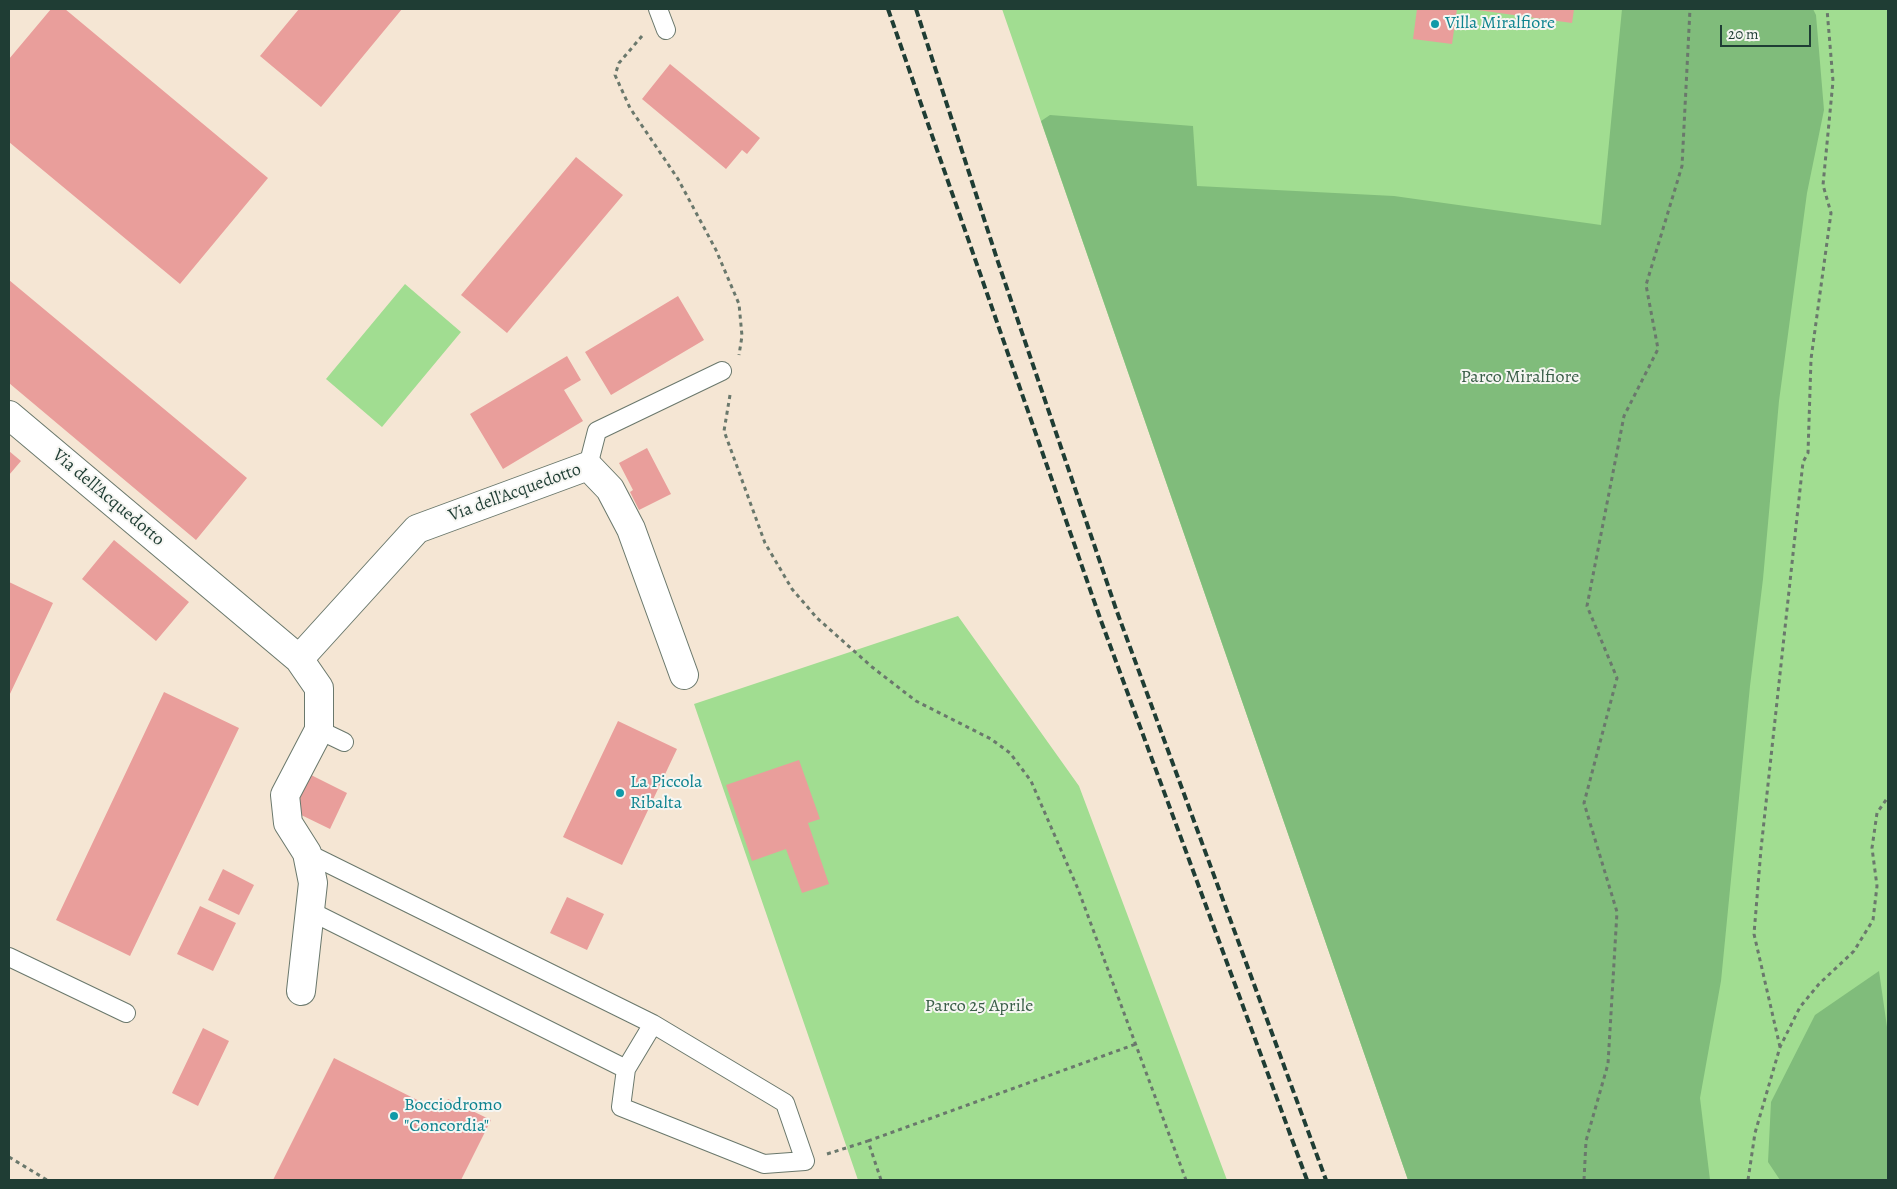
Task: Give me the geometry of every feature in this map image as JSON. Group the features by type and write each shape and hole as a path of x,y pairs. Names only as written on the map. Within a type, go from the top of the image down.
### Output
{"street":[{"name":"Via dell'Acquedotto","path":"9,415 299,658 319,688 318,730 285,795 288,823 307,853 313,883 301,991"},
{"name":"Via dell'Acquedotto","path":"299,658 417,529 588,466 610,489 632,529 684,675"}],"lane":[{"path":"658,9 666,30"},
{"path":"588,466 596,431 722,371"},
{"path":"318,730 344,742"},
{"path":"307,853 653,1024 785,1103 805,1161 764,1164 621,1107 626,1069 653,1024"},
{"path":"310,911 626,1069"},
{"path":"9,957 126,1013"}],"path":[{"path":"1584,1180 1586,1141 1608,1064 1617,912 1584,803 1618,678 1587,606 1624,416 1658,349 1646,285 1682,166 1690,9"},
{"path":"1780,1047 1754,934 1761,849 1803,462 1808,453 1811,359 1831,213 1824,184 1833,81 1828,9"},
{"path":"648,30 618,63 615,76 630,108 678,179 716,250 739,304 742,336 738,361"},
{"path":"731,391 724,431 765,543 792,589 817,618 872,668 916,701 991,739 1010,753 1031,781 1074,880 1186,1180"},
{"path":"1748,1180 1754,1133 1780,1047 1800,1007 1819,984 1854,952 1873,920 1877,886 1872,848 1877,813 1888,797"},
{"path":"805,1161 868,1142 1136,1044"},
{"path":"868,1142 881,1180"},
{"path":"9,1157 47,1180"}],"green space":[{"name":"Parco Miralfiore","path":"1002,9 1888,9 1888,1180 1408,1180"},
{"name":"Parco Miralfiore","path":"1622,9 1813,9 1816,15 1824,110 1807,193 1779,401 1763,579 1750,686 1721,981 1700,1098 1710,1180 1408,1180 1041,121 1050,115 1193,126 1197,186 1394,196 1601,225"},
{"path":"405,284 461,332 382,427 326,379"},
{"name":"Parco 25 Aprile","path":"958,616 1079,786 1227,1180 858,1180 694,704"},
{"path":"1879,971 1888,1034 1888,1180 1780,1180 1768,1162 1771,1102 1815,1015"}],"building":[{"path":"51,9 65,9 268,178 180,284 9,142 9,59"},
{"path":"299,9 402,9 321,107 260,56"},
{"name":"Villa Miralfiore","path":"1417,9 1457,9 1452,44 1413,39"},
{"name":"Villa Miralfiore","path":"1470,9 1574,9 1572,23"},
{"path":"670,64 760,138 747,154 742,150 726,169 642,99"},
{"path":"576,157 623,195 507,333 461,295"},
{"path":"9,280 247,478 196,540 9,383"},
{"path":"678,296 704,340 611,395 585,352"},
{"path":"567,356 581,380 564,390 583,421 503,469 470,414"},
{"path":"647,448 671,494 639,510 630,492 633,490 619,463"},
{"path":"9,451 21,461 9,475"},
{"path":"114,540 189,602 156,641 82,579"},
{"path":"9,582 53,603 9,696"},
{"path":"164,692 239,728 130,956 56,920"},
{"name":"La Piccola Ribalta","path":"618,721 677,749 622,865 563,837"},
{"path":"799,760 820,819 808,823 829,884 802,893 786,849 752,861 726,785"},
{"path":"311,775 347,793 330,829 293,811"},
{"path":"223,869 254,885 239,915 208,900"},
{"path":"567,897 604,914 587,950 550,933"},
{"path":"200,906 236,923 213,971 177,954"},
{"path":"203,1028 229,1041 198,1106 172,1093"},
{"name":"Bocciodromo \"Concordia\"","path":"334,1058 441,1112 448,1099 491,1120 461,1180 273,1180"}],"railway":[{"path":"888,9 1100,618 1307,1180"},
{"path":"916,9 998,262 1116,609 1326,1180"}],"place":[{"name":"Villa Miralfiore","path":"1435,24"},
{"name":"La Piccola Ribalta","path":"620,793"},
{"name":"Bocciodromo \"Concordia\"","path":"394,1116"}]}
